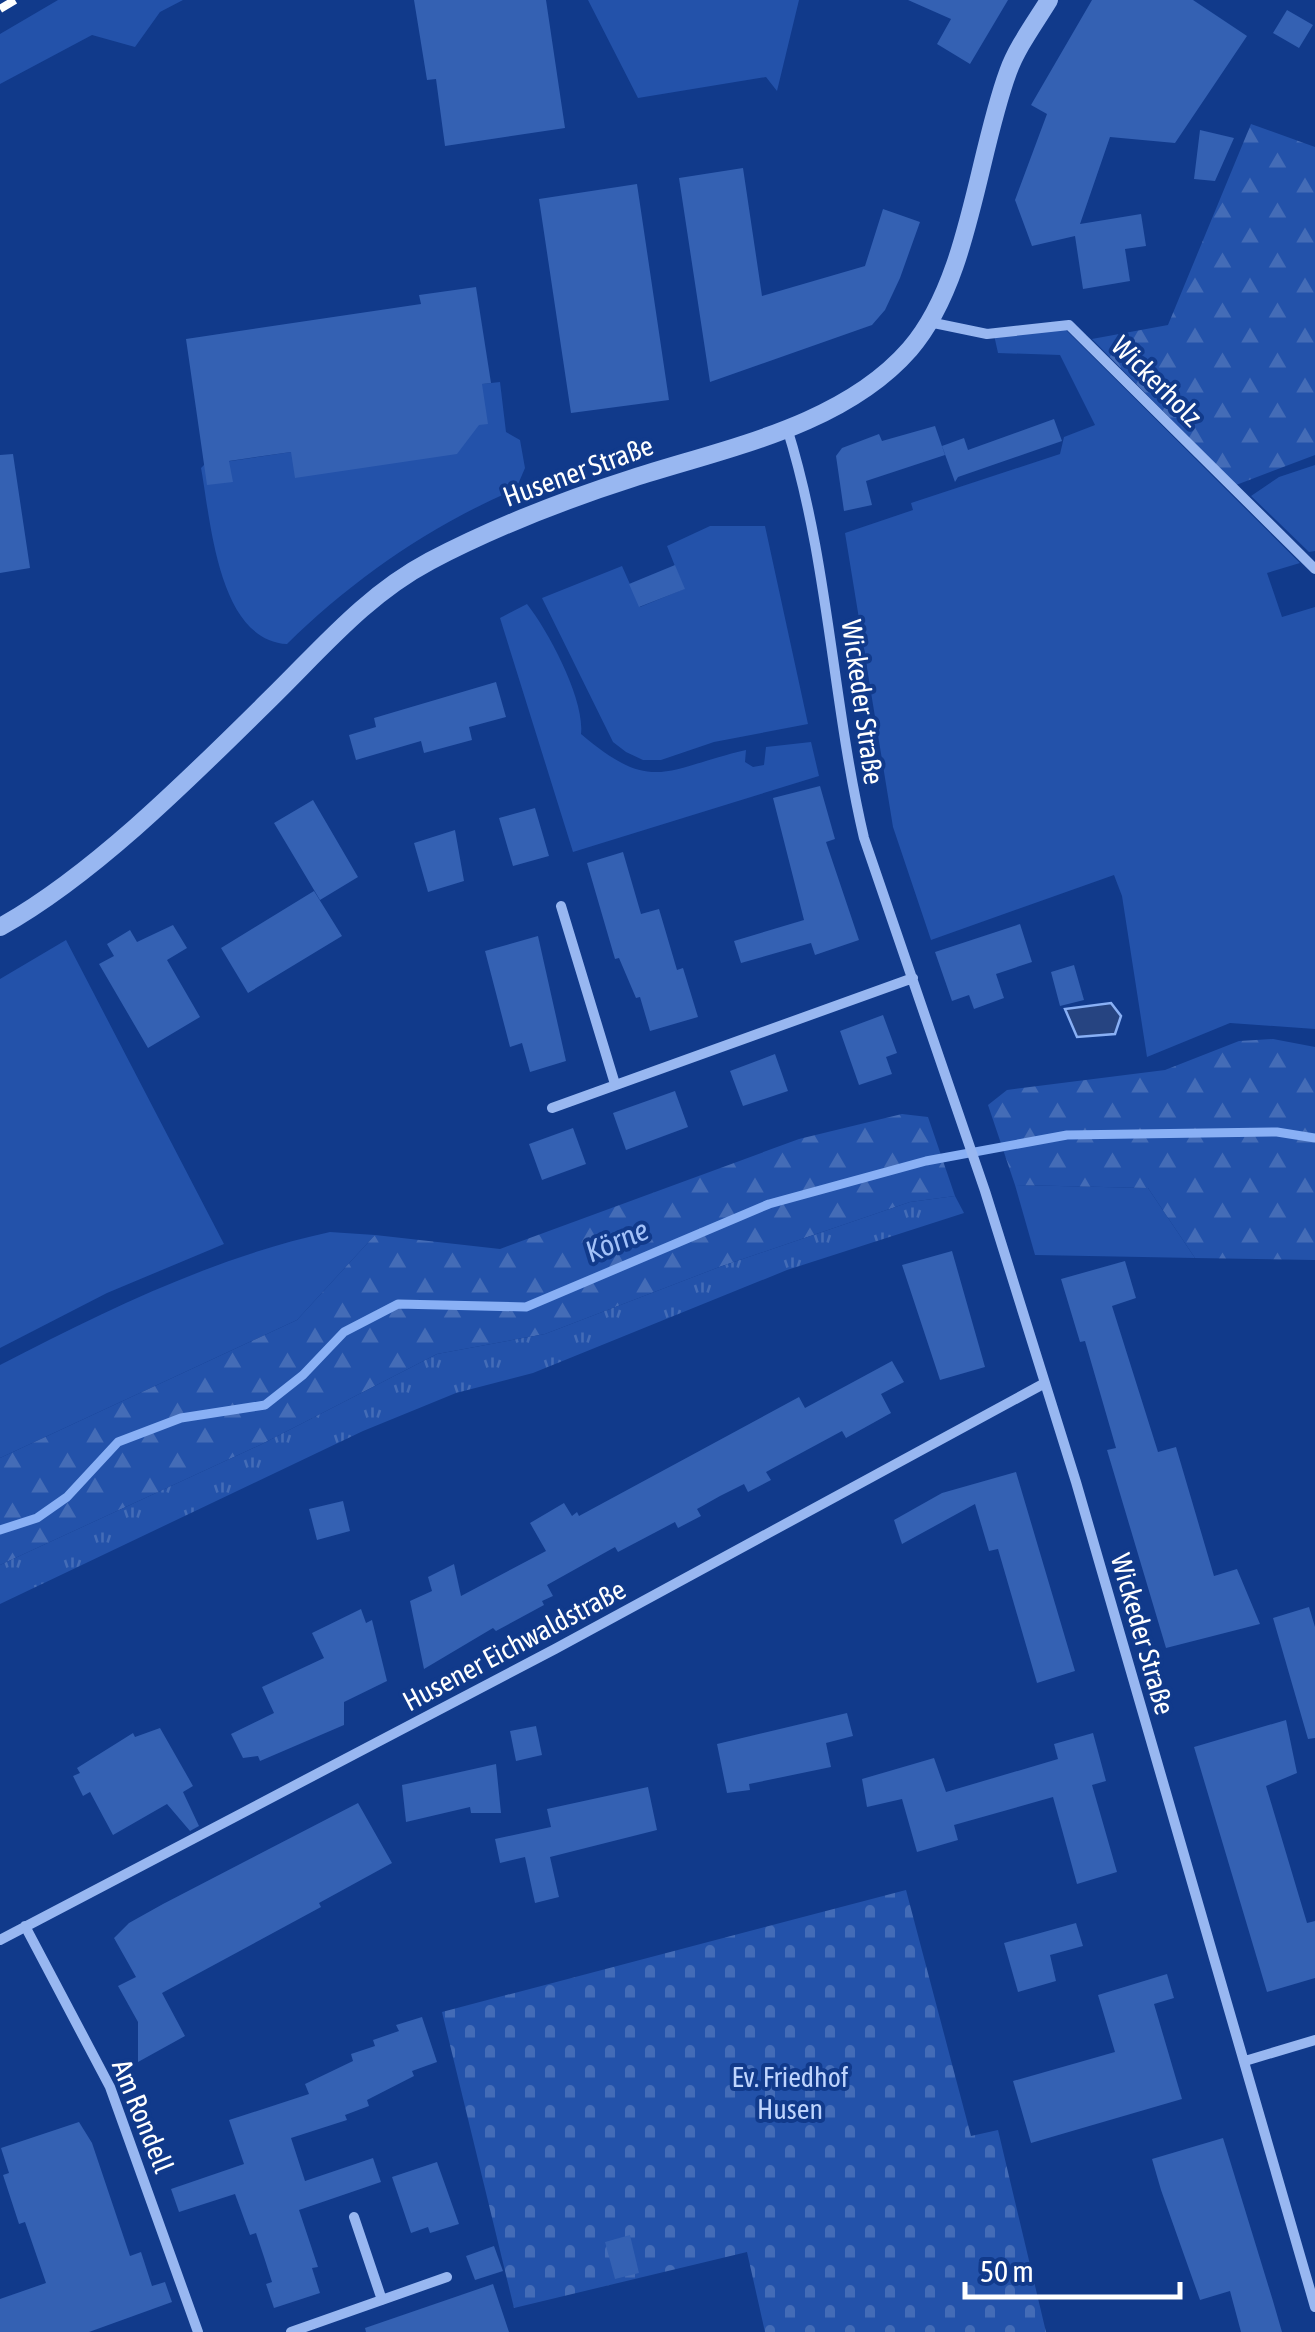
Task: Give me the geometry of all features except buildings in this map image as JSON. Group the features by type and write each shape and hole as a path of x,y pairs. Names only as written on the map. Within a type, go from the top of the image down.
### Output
{"street":[{"name":"Husener Straße","path":"0,927 68,880 174,790 372,598 428,562 524,518 787,428 848,397 892,367 928,321 957,252 1009,69 1048,0"},
{"name":"Wickerholz","path":"928,321 987,334 1069,325 1315,569"},
{"name":"Wickeder Straße","path":"787,428 825,594 852,787 864,838 985,1191 1045,1383 1315,2308"},
{"path":"561,906 616,1084"},
{"path":"552,1108 912,978"},
{"name":"Husener Eichwaldstraße","path":"0,1940 486,1686 1045,1383"},
{"name":"Am Rondell","path":"25,1926 110,2088 198,2332"},
{"path":"1245,2061 1315,2040"},
{"path":"354,2217 382,2300"},
{"path":"292,2332 447,2278"}],"green space":[{"path":"58,0 183,0 160,12 135,47 92,35 0,84 0,34"},
{"path":"588,0 799,0 777,91 766,77 638,98"},
{"path":"1251,124 1315,147 1315,455 1236,485 1092,339 1168,325"},
{"path":"1064,328 1300,563 1267,573 1282,617 1315,607 1315,1029 1230,1023 1147,1057 1122,896 1114,875 931,940 893,827 845,533 913,510 911,503 1060,454 1064,437 1095,425 1060,355 998,353 994,335"},
{"path":"500,382 506,432 520,440 525,468 516,489 454,519 394,556 338,598 287,644 264,638 246,622 232,601 214,546 201,468 204,465 291,452 482,384"},
{"path":"1315,465 1315,551 1309,552 1251,496 1279,477"},
{"path":"710,526 765,526 808,724 714,742 661,760 643,760 613,742 542,598 622,566 640,607 684,589 667,546"},
{"path":"527,604 555,648 571,685 581,734 605,753 643,771 660,772 746,750 745,762 753,767 764,765 766,747 811,742 819,776 573,852 500,618"},
{"path":"66,940 224,1244 107,1293 0,1348 0,979"},
{"path":"1273,1039 1315,1047 1315,1260 1195,1258 1148,1188 1015,1185 988,1105 1007,1090 1165,1070 1239,1041"},
{"path":"902,1114 928,1117 955,1196 910,1202 722,1266 545,1334 437,1354 260,1445 0,1565 0,1458 297,1320 375,1235 500,1249 799,1139"},
{"path":"1015,1185 1148,1188 1195,1258 1035,1255"},
{"path":"955,1196 964,1213 787,1270 533,1373 456,1393 363,1431 0,1604 0,1565 260,1445 437,1354 545,1334 722,1266 910,1202"},
{"path":"330,1232 375,1235 297,1320 0,1458 0,1365 202,1271"},
{"name":"Ev. Friedhof Husen","path":"906,1890 971,2136 998,2130 1046,2332 765,2332 747,2252 514,2308 442,2012"}],"shaded area":[{"path":"1111,1003 1121,1016 1115,1034 1077,1037 1065,1009"}],"waterway":[{"name":"Körne","path":"0,1530 37,1518 67,1497 118,1442 181,1418 265,1405 303,1375 344,1332 398,1304 526,1307 769,1204 926,1161 1067,1135 1277,1132 1315,1138"}],"railway":[{"path":"0,9 15,0"}]}
